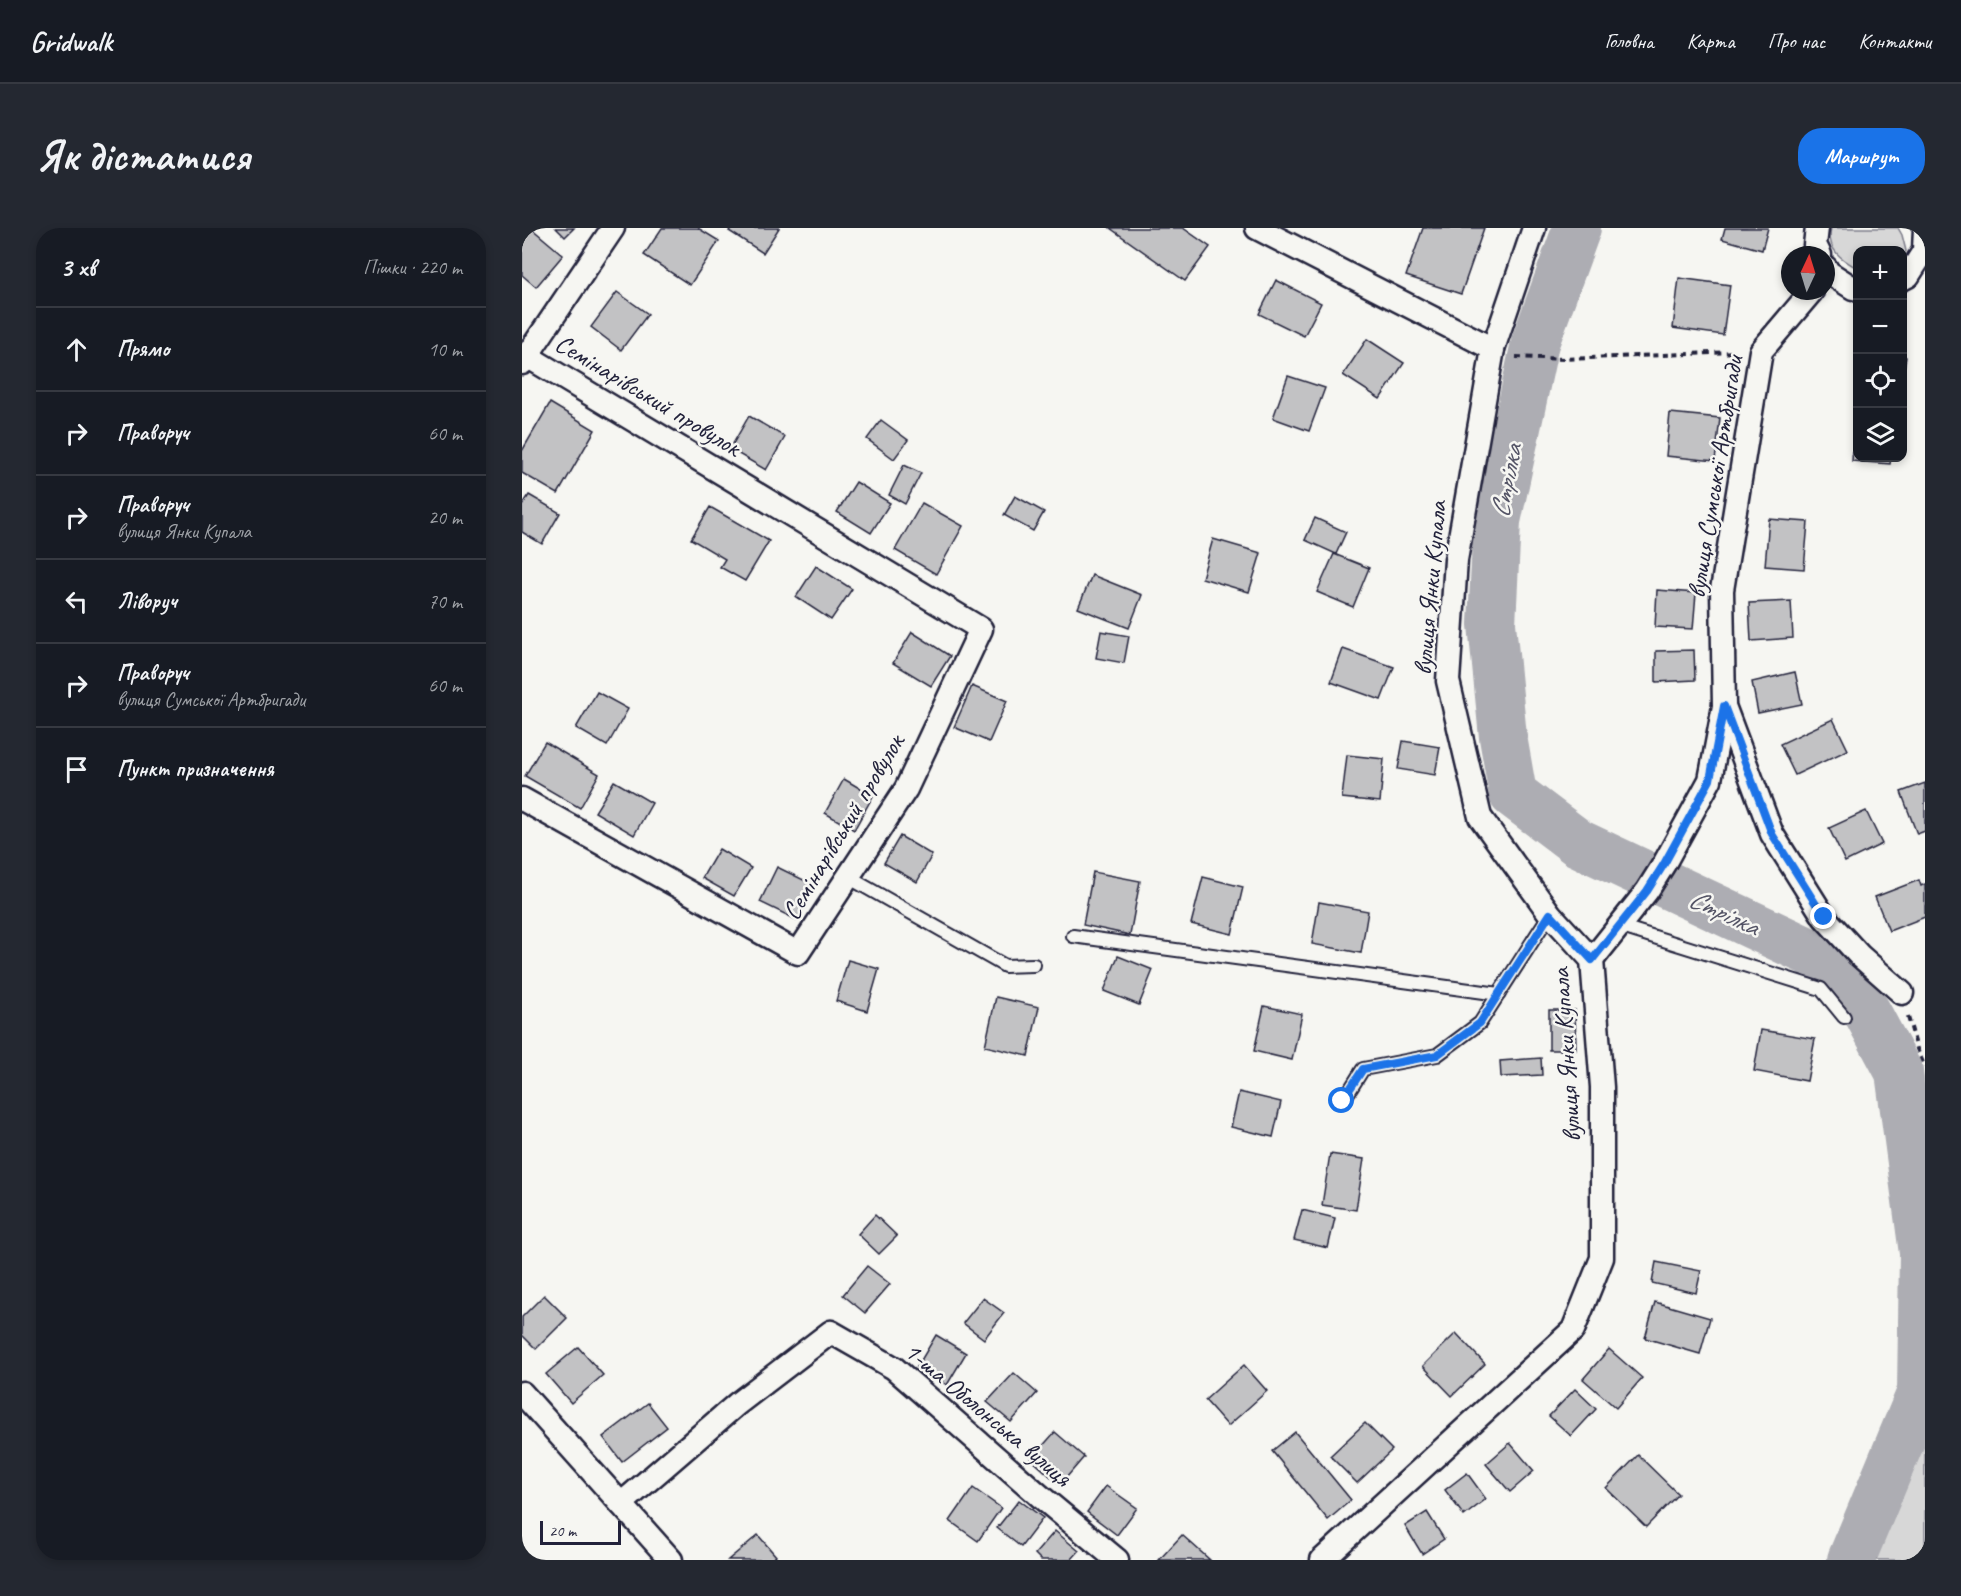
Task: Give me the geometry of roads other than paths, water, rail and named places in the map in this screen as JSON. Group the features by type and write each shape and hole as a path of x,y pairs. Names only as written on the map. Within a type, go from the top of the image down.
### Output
{"street":[{"path":"524,359 613,228"},
{"path":"1257,228 1493,349"},
{"name":"вулиця Янки Купала","path":"1322,1560 1573,1330 1602,1258 1602,1087 1592,960 1550,914 1480,817 1448,681 1456,560 1493,349 1534,228"},
{"path":"1815,246 1816,228"},
{"path":"1907,276 1924,251 1925,228"},
{"path":"1835,274 1853,288"},
{"name":"вулиця Сумської Артбригади","path":"1804,300 1761,351 1722,590 1724,706 1772,834 1824,917 1859,955 1902,993"},
{"name":"Семінарівський провулок","path":"522,799 798,953 906,789 981,629 524,359"},
{"path":"1592,960 1647,891 1710,780 1724,706"},
{"name":"1-ша Оболонська вулиця","path":"621,1504 737,1404 831,1332 894,1368 1117,1560"},
{"path":"522,1394 671,1560"}],"lane":[{"path":"848,877 1005,966 1034,965"},
{"path":"1342,1101 1363,1069 1437,1055 1480,1023 1550,914"},
{"path":"1619,926 1821,989 1844,1017"},
{"path":"1073,936 1499,994"}],"waterway":[{"name":"Стрілка","path":"1577,228 1535,343 1497,521 1492,624 1503,737 1513,794 1578,843 1812,953 1867,1012 1899,1072 1923,1253 1921,1392 1851,1560"}]}
